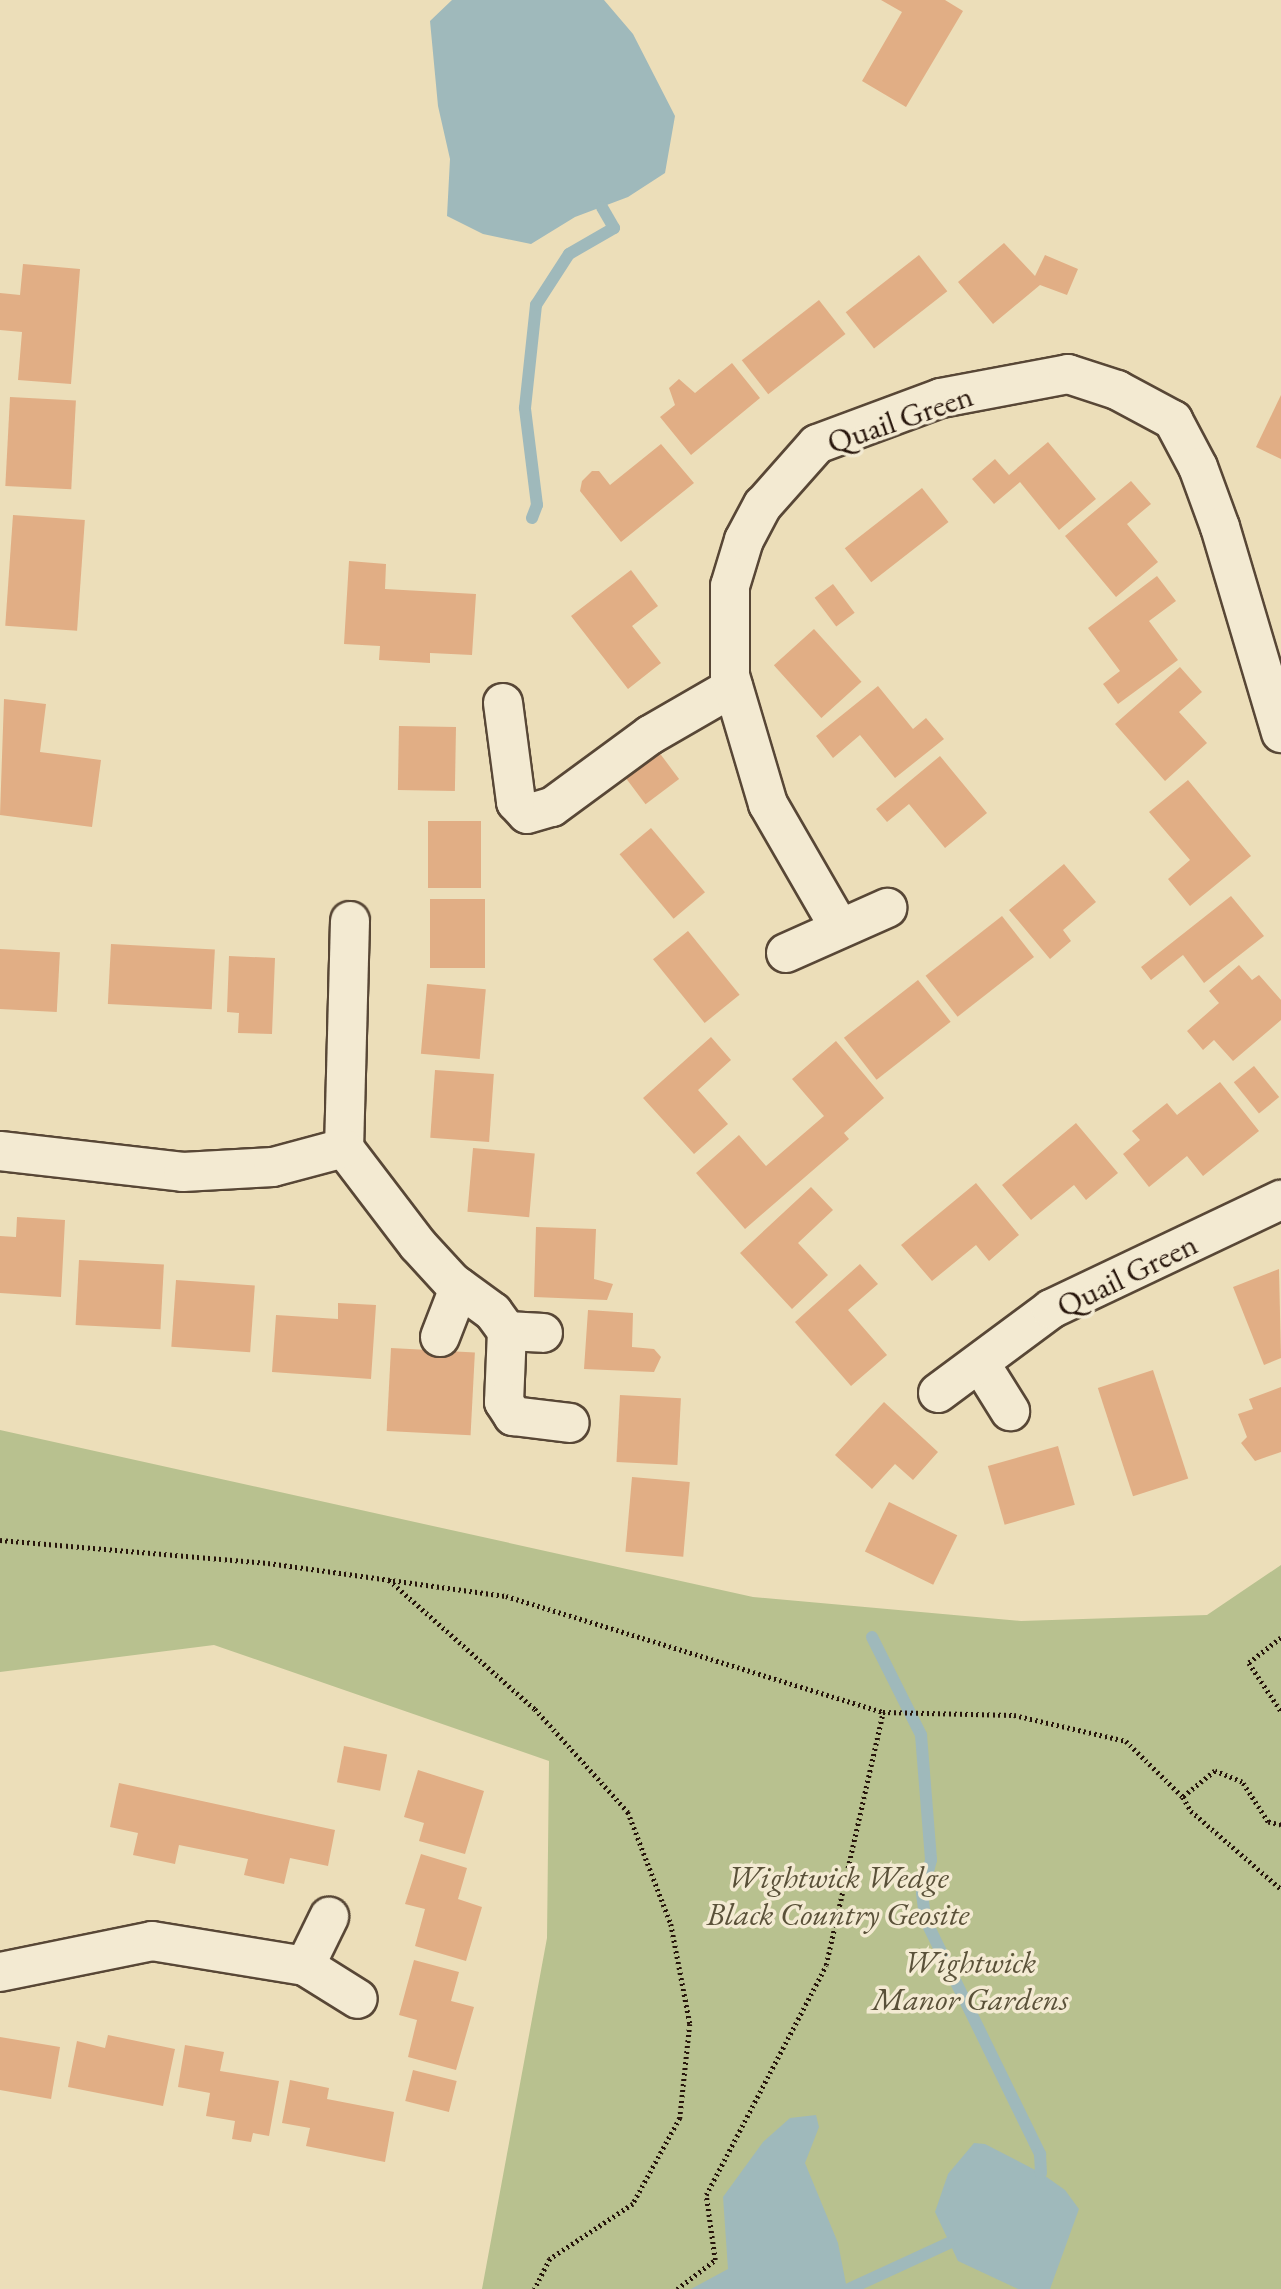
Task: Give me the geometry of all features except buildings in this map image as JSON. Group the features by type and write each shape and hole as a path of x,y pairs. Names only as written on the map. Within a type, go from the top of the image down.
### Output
{"street":[{"name":"Quail Green","path":"839,927 768,804 733,687 730,586 744,541 763,505 817,444 941,398 1068,374 1117,390 1172,420 1198,467 1220,527 1281,733"},
{"path":"503,703 516,802 527,814 552,807 650,735 733,687"},
{"path":"786,953 839,927 887,908"},
{"path":"350,921 345,1148 418,1245 459,1287 525,1332 504,1402 513,1416 570,1423"},
{"path":"0,1151 183,1172 273,1167 345,1148"},
{"name":"Quail Green","path":"938,1393 1051,1309 1281,1200"},
{"path":"440,1338 459,1287"},
{"path":"980,1363 1010,1411"},
{"path":"305,1965 329,1917"},
{"path":"0,1972 152,1941 305,1965 358,1999"}],"path":[{"path":"0,1540 268,1563 506,1596 883,1712 1014,1715 1126,1741 1183,1797 1201,1821 1281,1889"},
{"path":"388,1579 535,1709 628,1812 671,1924 690,2024 680,2118 633,2204 550,2259 535,2289"},
{"path":"1281,1638 1249,1663 1281,1711"},
{"path":"677,2289 715,2260 706,2195 827,1965 883,1712"},
{"path":"1183,1797 1215,1771 1242,1782 1268,1822 1281,1825"}],"green space":[{"name":"Wightwick Manor Gardens","path":"0,1430 753,1597 1021,1621 1207,1615 1281,1565 1281,2289 482,2289 547,1938 549,1761 214,1645 0,1672"}],"water":[{"path":"452,0 604,0 633,34 675,116 665,173 628,197 575,217 531,244 483,234 447,216 450,159 438,106 430,21"},
{"path":"816,2115 819,2127 805,2163 838,2243 847,2289 691,2289 728,2269 723,2197 763,2142 790,2118"},
{"path":"974,2143 985,2144 1041,2173 1065,2190 1079,2209 1050,2289 1018,2289 958,2261 935,2212 948,2174"}],"waterway":[{"path":"532,518 537,505 525,408 536,305 569,254 614,228 602,207"},
{"path":"872,1637 921,1735 931,1860 922,1893 925,1919 1040,2154 1041,2173"},
{"path":"849,2289 949,2243"}],"park label":[{"name":"Wightwick Wedge Black Country Geosite","path":"838,1896"}]}
